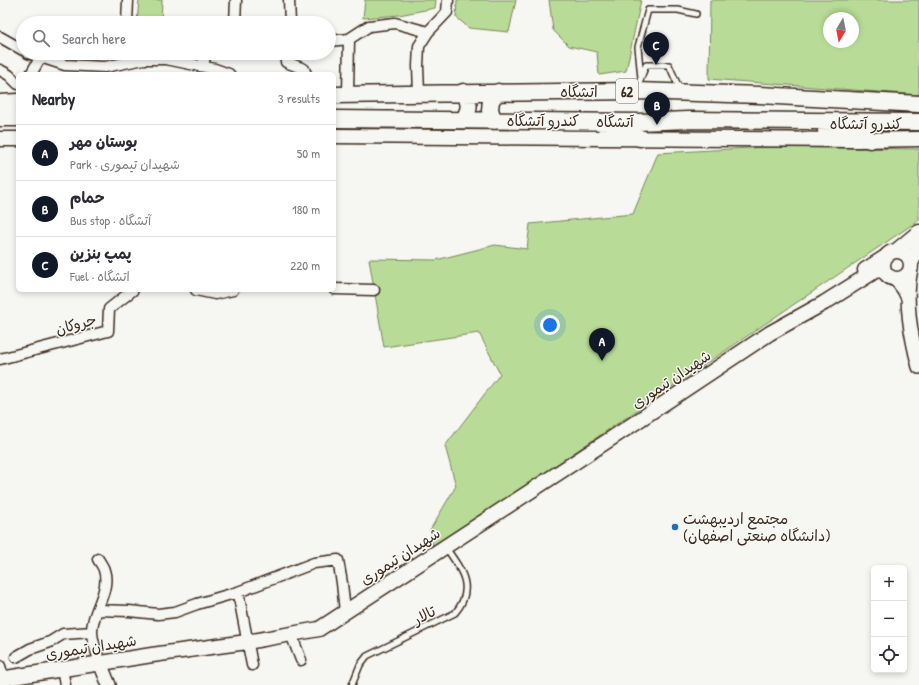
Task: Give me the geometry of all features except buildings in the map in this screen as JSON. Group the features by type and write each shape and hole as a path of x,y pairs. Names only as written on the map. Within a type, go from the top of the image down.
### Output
{"main road":[{"name":"اتشگاه","path":"339,94 498,92 638,85 681,92 760,94 919,104"},
{"path":"463,92 470,105 468,113 463,120"},
{"path":"494,120 490,110 491,100 498,92"},
{"path":"0,102 16,102"},
{"path":"0,118 16,118"},
{"name":"آتشگاه","path":"336,119 638,122 688,120 919,122"},
{"path":"688,120 718,130 853,132 863,133 870,140"},
{"path":"590,121 640,138"},
{"name":"کندرو آتشگاه","path":"336,136 870,140 919,139"},
{"path":"0,139 16,139"},
{"name":"شهیدان تیموری","path":"2,677 247,642 319,629 770,333 818,307 875,271 890,265 919,232"},
{"path":"911,266 908,256 904,253 890,265 905,277 911,266 919,247"}],"street":[{"path":"127,16 128,0"},
{"path":"235,16 236,0"},
{"path":"289,0 290,16"},
{"path":"419,93 419,46 428,32 447,12 448,0"},
{"path":"336,40 350,39 369,26 395,23 428,32"},
{"path":"0,38 16,46"},
{"path":"339,94 350,39"},
{"path":"32,72 39,60"},
{"path":"54,60 65,65 105,67 121,60"},
{"path":"181,60 222,72"},
{"path":"203,66 204,60"},
{"path":"286,62 304,69 305,72"},
{"path":"0,70 9,75 16,82"},
{"path":"890,265 908,298"},
{"path":"911,266 908,298 914,348 919,367"},
{"path":"336,289 374,290"},
{"name":"جروکان","path":"0,360 108,331 109,309 130,292"},
{"path":"206,292 215,294 224,292"},
{"path":"98,559 104,571 105,585 92,632 94,645 109,685"},
{"path":"97,610 158,614 175,612 238,592 314,563 338,560 345,612"},
{"path":"238,592 252,665"},
{"path":"16,657 30,648 50,642 63,634 92,632"},
{"path":"291,634 301,660"},
{"path":"62,669 65,685"}],"lane":[{"path":"638,85 638,47 648,10 678,10 696,14"},
{"path":"638,85 646,65 669,65 681,92"},
{"name":"تالار","path":"352,685 360,665 367,656 455,612 461,606 465,592 465,581 462,571 445,547"}],"green space":[{"path":"139,0 162,0 161,16 138,16"},
{"path":"365,0 436,0 435,8 399,15 363,18"},
{"path":"457,0 516,0 509,32 469,28 456,17"},
{"path":"549,0 641,0 626,71 599,75 597,52 569,46 553,30"},
{"path":"710,0 919,0 919,95 709,79"},
{"path":"768,147 919,149 919,220 433,548 430,530 456,486 445,446 500,374 479,333 384,347 369,259 436,260 495,245 527,249 530,224 633,214 658,153"}],"place":[{"name":"پمپ بنزین","path":"656,65"},
{"name":"حمام","path":"657,125"},
{"name":"بوستان مهر","path":"602,361"},
{"name":"مجتمع اردیبهشت (دانشگاه صنعتی اصفهان)","path":"675,527"}]}
